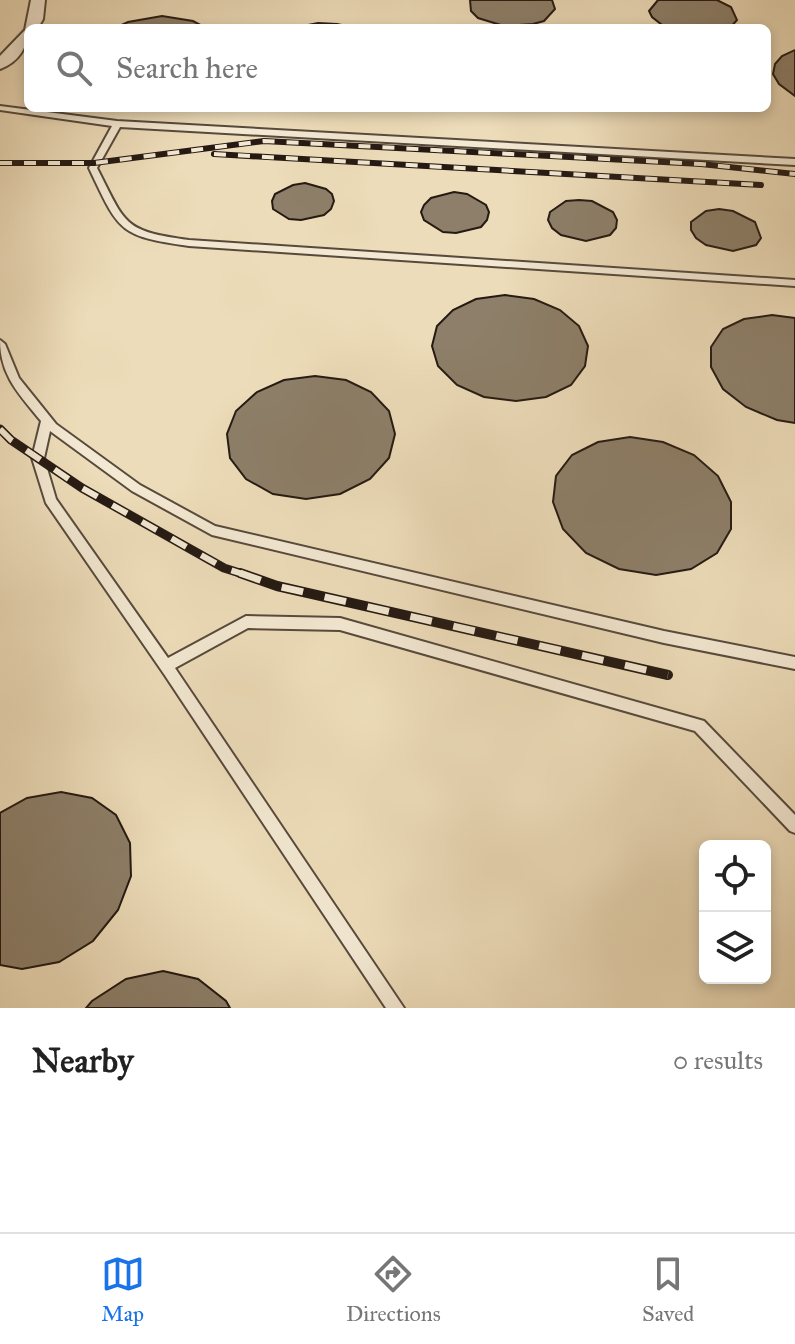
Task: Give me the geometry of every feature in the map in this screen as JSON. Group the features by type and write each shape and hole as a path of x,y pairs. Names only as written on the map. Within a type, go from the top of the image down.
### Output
{"street":[{"path":"33,24 38,0"},
{"path":"0,64 24,39"}],"lane":[{"path":"0,108 24,111"},
{"path":"29,112 117,124 795,162"},
{"path":"117,124 93,168 124,227 143,237 205,244 795,283"},
{"path":"0,344 14,379 47,420 136,488 212,530 664,637 795,663"},
{"path":"47,420 38,458 50,500 166,666 396,1008"},
{"path":"166,666 246,622 340,624 699,726 795,826"}],"building":[{"path":"470,0 552,0 555,9 544,21 533,24 498,24 478,18 471,11"},
{"path":"658,0 717,0 731,7 737,20 734,24 661,24 649,11"},
{"path":"162,16 199,24 124,24"},
{"path":"795,50 795,96 779,84 773,74 775,64 782,56"},
{"path":"305,183 332,194 334,201 331,209 324,215 289,219 273,209 275,194"},
{"path":"454,192 467,194 486,205 489,212 481,227 456,233 443,232 424,220 421,212 431,198"},
{"path":"566,201 592,201 613,212 617,220 616,228 610,235 586,241 561,235 552,228 548,220 550,212"},
{"path":"706,211 733,211 755,222 761,238 756,245 733,251 706,245 696,238 691,222"},
{"path":"505,295 534,299 560,310 579,326 588,346 585,366 571,385 546,397 516,401 484,397 457,385 438,366 432,346 437,326 453,310 476,299"},
{"path":"772,315 795,318 795,423 777,420 746,407 723,389 711,367 711,347 723,329 744,319"},
{"path":"315,376 346,380 371,392 389,411 395,434 389,458 370,479 340,494 306,499 273,494 246,479 230,458 227,434 236,411 257,392 284,380"},
{"path":"630,437 663,442 694,455 718,476 731,502 731,529 717,553 691,569 656,575 619,569 586,553 563,529 553,502 556,476 572,455 598,442"},
{"path":"61,792 92,798 116,815 130,843 131,876 118,910 93,941 59,962 22,969 0,965 0,813 27,798"},
{"path":"163,971 198,979 226,1001 230,1008 86,1008 126,979"}],"railway":[{"path":"0,163 94,163 264,141 701,164 795,174"},
{"path":"214,154 761,185"},
{"path":"0,429 11,440 82,488 224,568 243,574"},
{"path":"243,574 277,586 668,675"}]}
